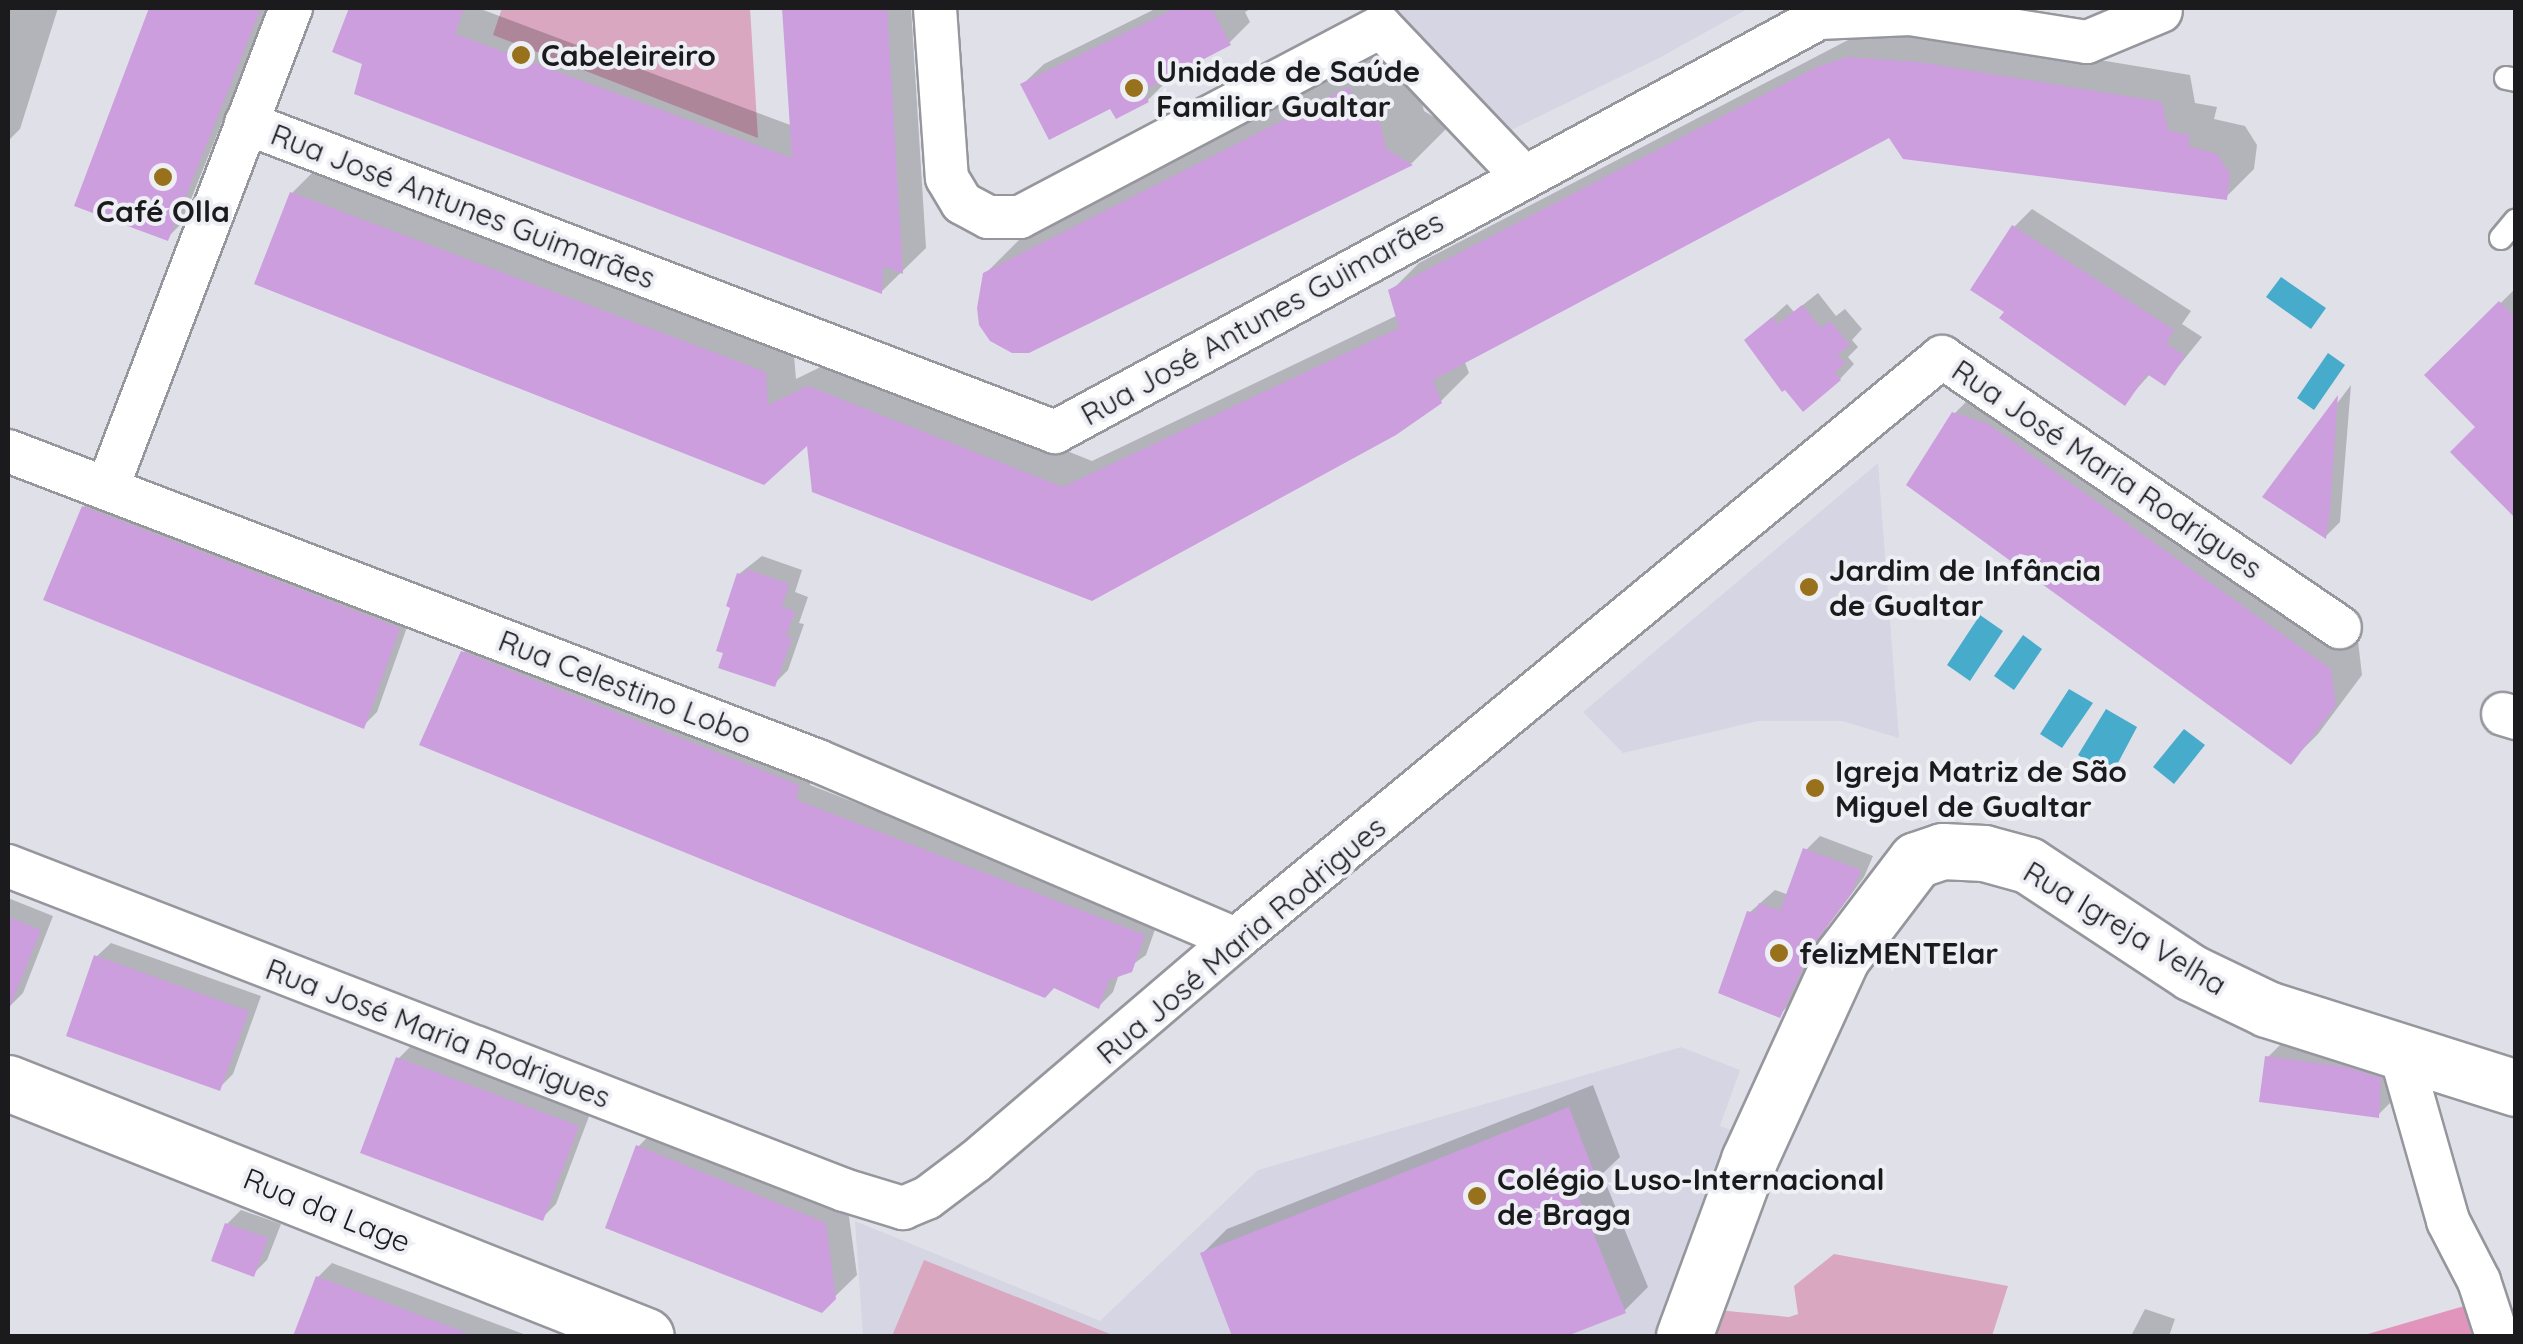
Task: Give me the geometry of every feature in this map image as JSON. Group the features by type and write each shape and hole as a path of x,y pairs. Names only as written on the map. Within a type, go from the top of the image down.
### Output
{"street":[{"path":"107,489 292,8"},
{"path":"935,8 948,178 962,203 988,217 1020,216 1380,28 1522,175"},
{"name":"Rua José Antunes Guimarães","path":"246,124 1055,432 1522,175 1819,18 1910,14 2087,42 2161,11"},
{"name":"Rua José Maria Rodrigues","path":"8,866 844,1190 903,1208 928,1198 976,1161 1236,940 1942,358 2340,628"},
{"name":"Rua Celestino Lobo","path":"8,451 818,760 1236,940"},
{"name":"Rua Igreja Velha","path":"1684,1336 1749,1160 1842,957 1916,860 1942,851 1984,852 2028,865 2192,974 2267,1010 2516,1088"},
{"path":"2400,1052 2448,1221 2479,1280 2497,1336"},
{"name":"Rua da Lage","path":"8,1083 646,1336"}],"shaded area":[{"path":"502,8 750,8 758,138 493,35"},
{"path":"1370,8 1749,8 1661,57 1499,136"},
{"name":"Jardim de Infância de Gualtar","path":"1878,463 1899,738 1842,721 1758,721 1623,753 1583,712"},
{"name":"Colégio Luso-Internacional de Braga","path":"1681,1047 1740,1070 1720,1126 1746,1135 1667,1336 863,1336 855,1221 1100,1321 1258,1170"},
{"path":"1834,1254 2008,1286 1992,1336 1697,1336 1707,1309 1789,1317 1798,1314 1794,1286"},
{"path":"924,1260 1115,1336 892,1336"},
{"path":"2478,1302 2485,1336 2361,1336"}],"water":[{"path":"2281,277 2326,308 2311,329 2266,297"},
{"path":"2328,353 2345,365 2314,410 2297,398"},
{"path":"1980,615 2003,631 1970,681 1947,665"},
{"path":"2023,635 2042,649 2014,690 1994,676"},
{"path":"2069,689 2093,703 2062,748 2040,734"},
{"path":"2106,709 2137,727 2111,776 2078,755"},
{"path":"2184,729 2205,745 2174,784 2153,767"}],"building":[{"path":"149,8 261,8 168,241 74,206"},
{"path":"349,8 464,8 455,34 792,158 782,8 887,8 903,274 883,266 882,294 354,94 362,64 332,52"},
{"path":"1176,8 1211,8 1231,45 1142,91 1149,102 1116,119 1110,109 1049,140 1020,84"},
{"path":"1847,57 1919,62 2162,102 2168,130 2190,135 2188,146 2217,154 2230,174 2227,200 1903,159 1889,138 1433,380 1442,403 1396,435 1092,601 812,492 807,446 764,485 254,284 290,192 766,372 768,405 808,386 1063,487 1399,328 1388,290 1817,67"},
{"path":"1348,87 1358,109 1380,123 1386,149 1413,165 1029,353 1012,353 990,341 979,325 977,308 983,273"},
{"path":"2012,225 2174,330 2166,343 2185,356 2165,386 2147,374 2125,406 1999,318 2004,312 1970,290"},
{"path":"2499,301 2516,318 2516,519 2450,452 2475,427 2424,375"},
{"path":"1802,305 1821,328 1830,321 1850,345 1838,354 1845,363 1835,372 1841,380 1803,412 1785,390 1782,392 1744,340 1772,317 1778,324"},
{"path":"2338,395 2330,510 2326,539 2262,497"},
{"path":"1952,412 1988,424 2331,669 2336,705 2291,765 1906,485"},
{"path":"82,506 400,628 364,729 43,600"},
{"path":"746,569 789,584 782,607 795,611 786,637 792,638 775,687 718,668 723,653 716,651 730,608 726,606 737,573 744,575"},
{"path":"461,651 799,785 797,800 1145,935 1132,972 1109,980 1099,1009 1054,988 1045,998 419,745"},
{"name":"felizMENTElar","path":"1803,848 1861,870 1851,894 1814,944 1780,1018 1718,993 1747,911 1755,913 1759,903 1780,911"},
{"path":"8,917 41,930 9,1009 8,1009"},
{"path":"94,955 249,1011 220,1091 66,1036"},
{"path":"2265,1056 2346,1067 2381,1078 2379,1118 2259,1102"},
{"path":"396,1057 579,1126 543,1221 360,1153"},
{"path":"1569,1107 1598,1183 1576,1191 1626,1313 1567,1336 1232,1336 1200,1253"},
{"path":"636,1145 826,1223 836,1299 822,1313 605,1228"},
{"path":"225,1223 268,1238 254,1277 211,1261"},
{"path":"316,1276 467,1333 466,1336 293,1336"}],"place":[{"name":"Cabeleireiro","path":"521,55"},
{"name":"Unidade de Saúde Familiar Gualtar","path":"1134,88"},
{"name":"Café Olla","path":"163,177"},
{"name":"Jardim de Infância de Gualtar","path":"1809,587"},
{"name":"Igreja Matriz de São Miguel de Gualtar","path":"1815,788"},
{"name":"felizMENTElar","path":"1779,953"},
{"name":"Colégio Luso-Internacional de Braga","path":"1477,1196"}]}
